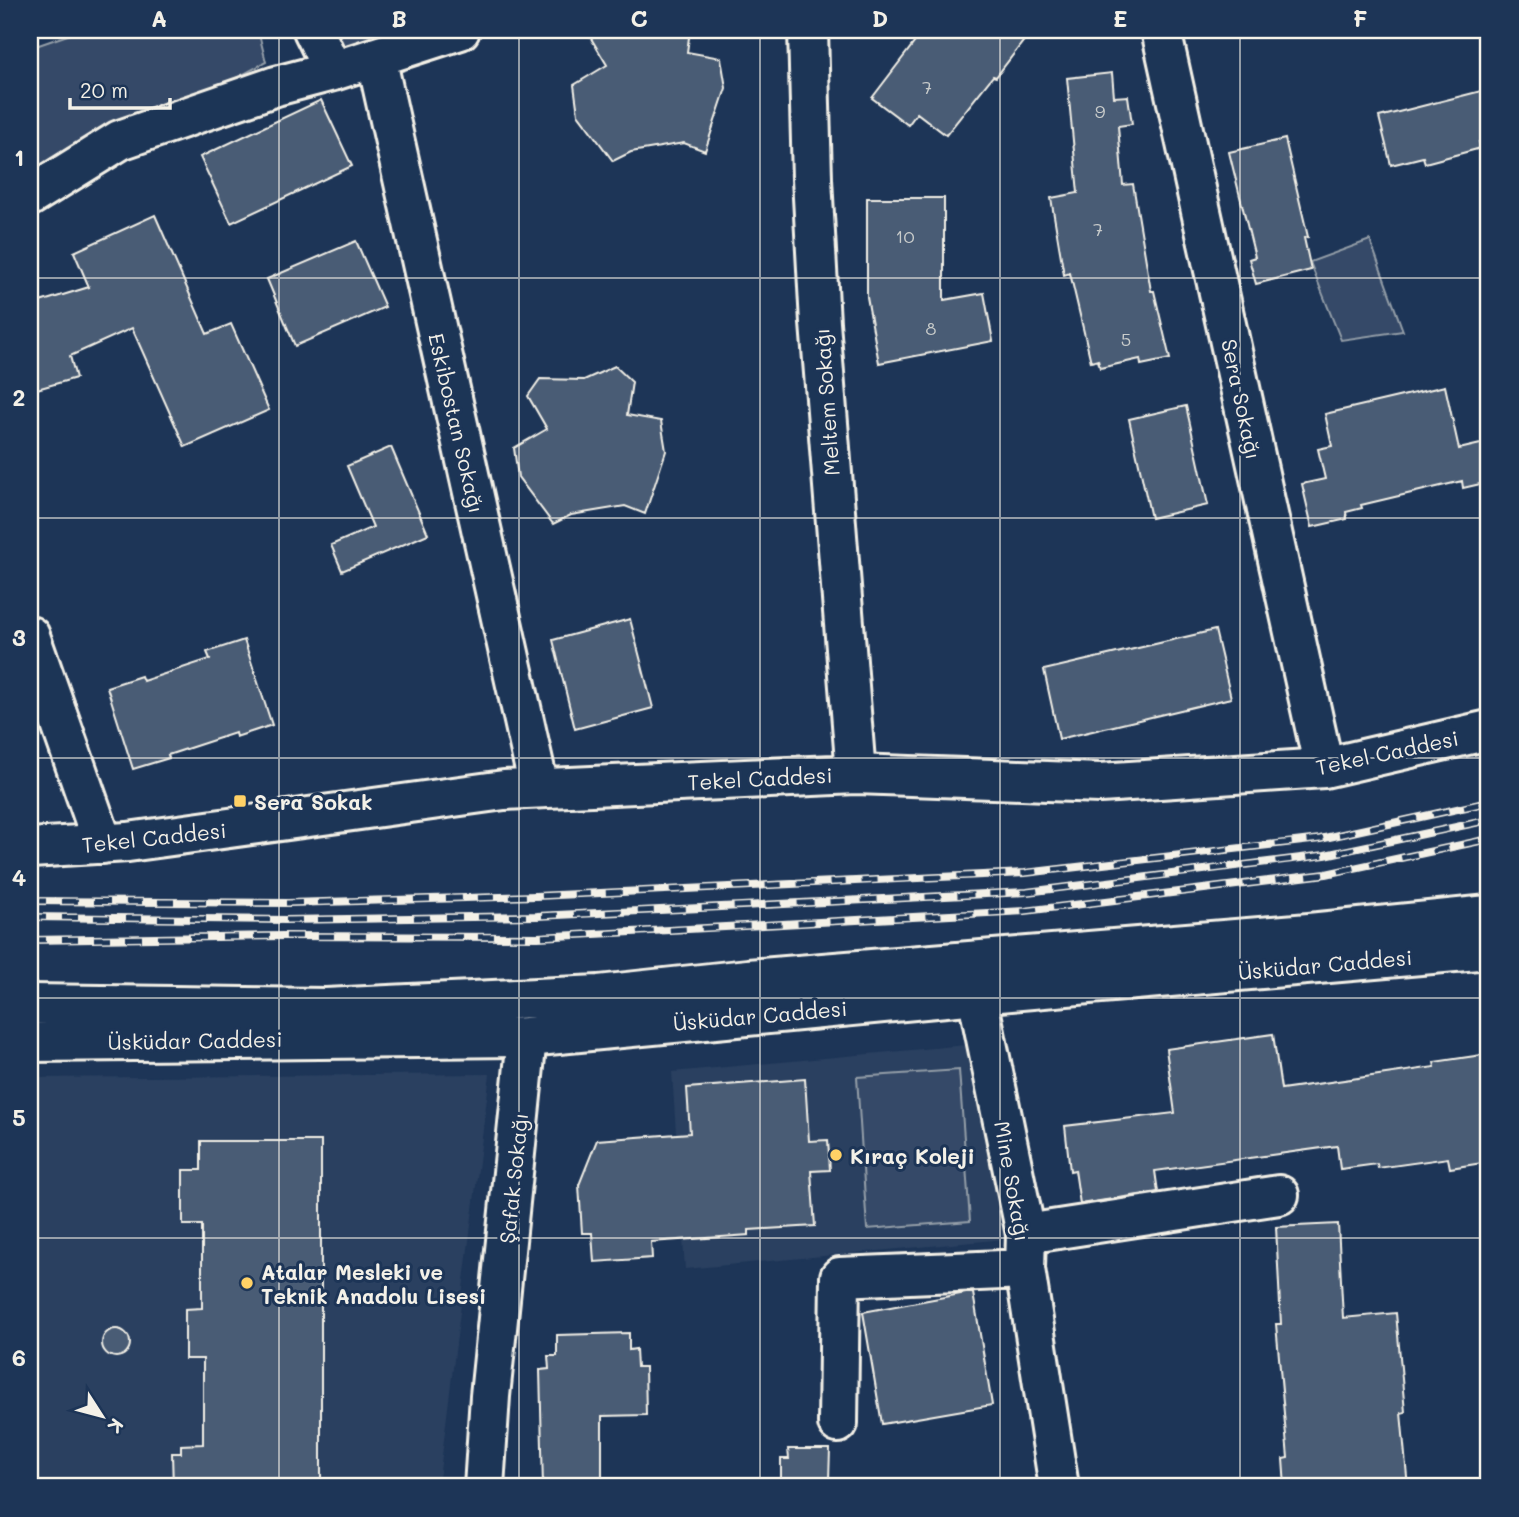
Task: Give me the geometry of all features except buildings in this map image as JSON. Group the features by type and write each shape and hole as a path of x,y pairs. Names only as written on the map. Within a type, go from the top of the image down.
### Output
{"street":[{"path":"313,30 333,71"},
{"path":"30,196 120,140 276,86 333,71 460,30"},
{"name":"Meltem Sokağı","path":"808,30 819,310 856,774"},
{"name":"Sera Sokağı","path":"1161,30 1324,768"},
{"name":"Eskibostan Sokağı","path":"376,57 539,789"},
{"path":"30,636 103,844"},
{"name":"Tekel Caddesi","path":"30,848 128,842 504,790 856,774 1100,783 1324,768 1489,730"},
{"name":"Üsküdar Caddesi","path":"30,1042 527,1037 1310,933 1489,915"},
{"name":"Üsküdar Caddesi","path":"30,1004 326,1008 599,995 748,979 972,978 1489,949"},
{"name":"Mine Sokağı","path":"972,978 1025,1252 1059,1487"},
{"name":"Şafak Sokağı","path":"484,1487 490,1396 527,1037"},
{"path":"838,1423 840,1277 1025,1252 1279,1195"}],"shaded area":[{"path":"82,30 258,30 266,62 30,189 30,48"},
{"path":"332,30 410,30 342,50"},
{"path":"1370,240 1403,331 1341,340 1310,262"},
{"name":"Kıraç Koleji","path":"977,1044 1005,1239 685,1269 672,1072"},
{"path":"959,1070 970,1221 867,1229 857,1077"},
{"name":"Atalar Mesleki ve Teknik Anadolu Lisesi","path":"490,1074 438,1487 30,1487 30,1078"}],"railway":[{"path":"30,901 288,903 536,896 1025,873 1320,839 1489,802"},
{"path":"30,917 286,920 537,916 1027,892 1325,855 1489,820"},
{"path":"30,940 284,936 538,937 1025,911 1326,874 1489,839"}],"place":[{"name":"Sera Sokak","path":"240,801"},
{"name":"Kıraç Koleji","path":"836,1155"},
{"name":"Atalar Mesleki ve Teknik Anadolu Lisesi","path":"247,1283"}]}
